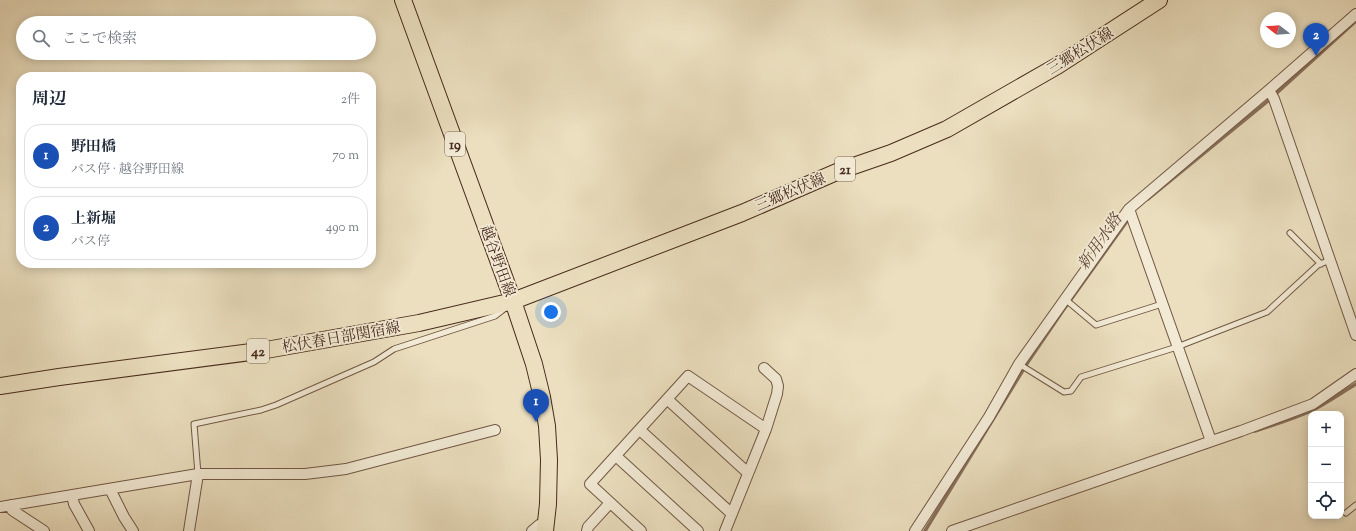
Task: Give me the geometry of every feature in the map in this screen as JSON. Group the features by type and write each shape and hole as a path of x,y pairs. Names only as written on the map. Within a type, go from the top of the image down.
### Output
{"main road":[{"name":"越谷野田線","path":"403,0 511,294 534,364 542,396 547,426 549,484 541,529"},
{"name":"三郷松伏線","path":"511,294 715,224 839,171 891,153 947,129 1057,66 1159,0"},
{"name":"松伏春日部関宿線","path":"0,386 266,350 419,323 511,294"}],"street":[{"path":"914,531 989,417 1019,364 1129,209 1271,94 1356,14"},
{"path":"1271,94 1325,262 1356,336"},
{"path":"1129,209 1211,441"},
{"path":"725,531 766,429 778,394 776,379 764,368"},
{"path":"952,531 1242,431 1313,404 1356,374"},
{"path":"641,531 590,484 688,376 766,429"},
{"path":"667,400 748,473"},
{"path":"0,507 198,474 305,474 346,469 495,430"},
{"path":"640,430 732,514"},
{"path":"616,456 698,531"},
{"path":"189,531 198,474"},
{"path":"110,489 133,531"},
{"path":"72,495 84,528"},
{"path":"587,531 588,527 610,502"},
{"path":"11,505 12,510 40,530"}],"lane":[{"path":"1019,364 1064,392 1071,391 1081,377 1177,347 1267,312 1318,265 1325,262 1290,233"},
{"path":"198,474 194,424 261,410 276,405 374,362 394,349 495,316 511,294"},
{"path":"1065,299 1096,325 1162,304"},
{"path":"1346,513 1356,505"}],"waterway":[{"name":"新用水路","path":"1148,199 1268,101 1356,21"},
{"name":"新用水路","path":"925,531 1028,362 1130,217"},
{"path":"1255,431 1311,411 1356,384"}],"place":[{"name":"上新堀","path":"1316,56"},
{"name":"野田橋","path":"536,422"}]}
